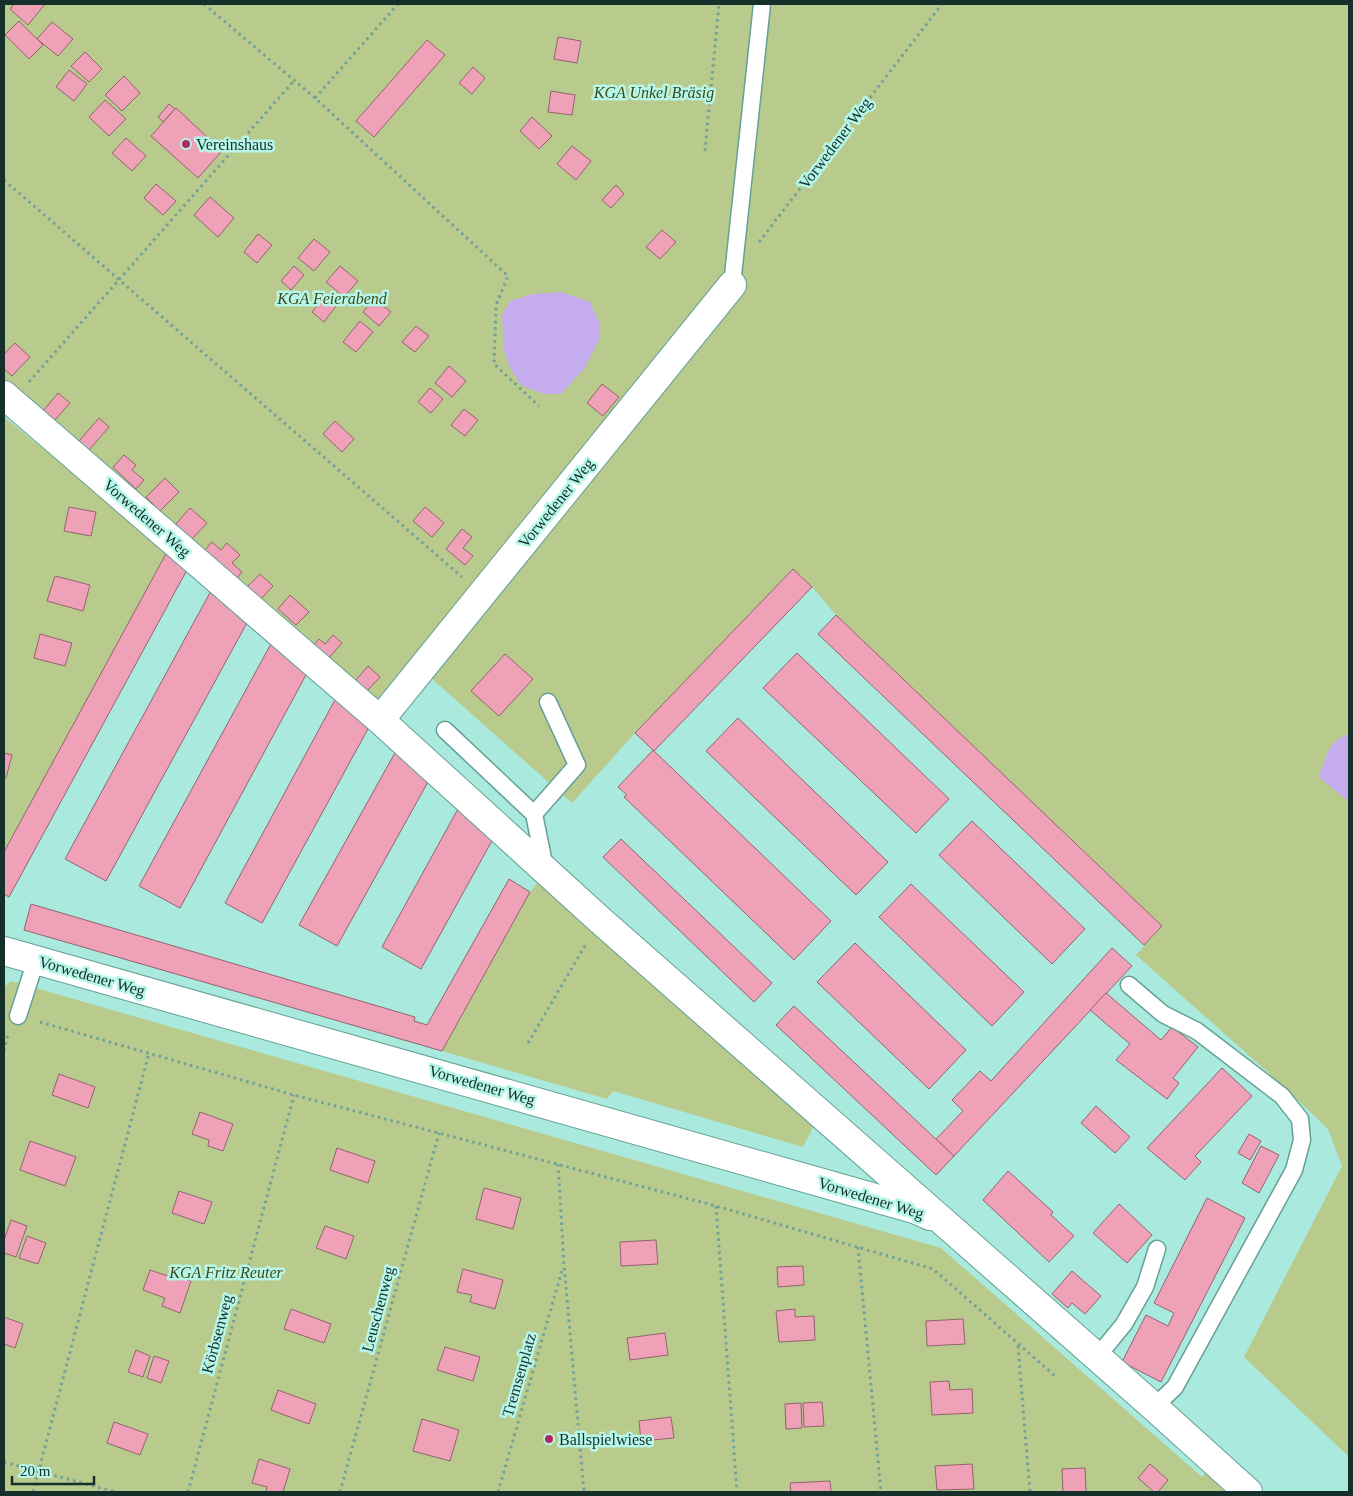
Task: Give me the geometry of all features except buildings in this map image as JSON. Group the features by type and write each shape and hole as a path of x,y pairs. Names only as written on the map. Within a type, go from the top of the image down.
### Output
{"street":[{"name":"Vorwedener Weg","path":"380,720 732,285"},
{"name":"Vorwedener Weg","path":"8,398 380,720 600,920 956,1232 1248,1492"},
{"name":"Vorwedener Weg","path":"4,951 914,1209 956,1232"}],"lane":[{"name":"Vorwedener Weg","path":"732,285 762,4"},
{"path":"534,814 577,766 548,702"},
{"path":"445,730 534,814 546,870"},
{"path":"18,1016 36,960"},
{"path":"1129,984 1163,1014 1197,1031 1282,1096 1300,1119 1302,1140 1294,1170 1199,1345 1175,1388 1154,1407"},
{"path":"1097,1357 1124,1324 1145,1288 1156,1249"}],"path":[{"path":"204,4 314,98 508,276 496,305 493,324 494,364 539,406"},
{"path":"314,98 398,4"},
{"path":"705,151 719,4"},
{"name":"Vorwedener Weg","path":"754,249 942,4"},
{"path":"8,398 118,280 293,82"},
{"path":"4,180 464,579"},
{"path":"528,1043 600,920"},
{"path":"18,1016 294,1095 716,1206 933,1268 1055,1376"},
{"path":"33,1492 149,1053"},
{"name":"Körbsenweg","path":"188,1492 294,1095"},
{"name":"Leuschenweg","path":"340,1492 439,1133"},
{"name":"Tremsenplatz","path":"558,1164 564,1264 584,1492"},
{"path":"716,1206 736,1492"},
{"path":"858,1247 881,1492"},
{"name":"Tremsenplatz","path":"498,1492 564,1264"},
{"path":"1018,1345 1030,1492"},
{"path":"4,1462 116,1492"}],"green space":[{"path":"4,4 1349,4 1349,1457 1244,1357 1342,1166 1328,1129 1281,1084 1136,955 1162,926 836,615 812,587 793,569 635,733 572,803 431,678 398,722 4,380"},
{"path":"4,417 168,550 4,852"},
{"path":"541,878 814,1125 803,1147 613,1091 607,1099 442,1051 530,892"},
{"name":"KGA Fritz Reuter","path":"11,981 941,1248 1202,1477 1207,1471 1231,1492 4,1492 4,987"}],"shaded area":[{"path":"561,292 590,302 600,324 600,338 584,369 561,394 544,394 522,386 511,370 504,350 502,315 510,301 533,294"},
{"path":"1349,734 1349,802 1319,777 1332,745"}],"place":[{"name":"Vereinshaus","path":"186,144"},
{"name":"Ballspielwiese","path":"549,1439"}],"park label":[{"name":"KGA Unkel Bräsig","path":"654,92"},
{"name":"KGA Feierabend","path":"332,298"}]}
